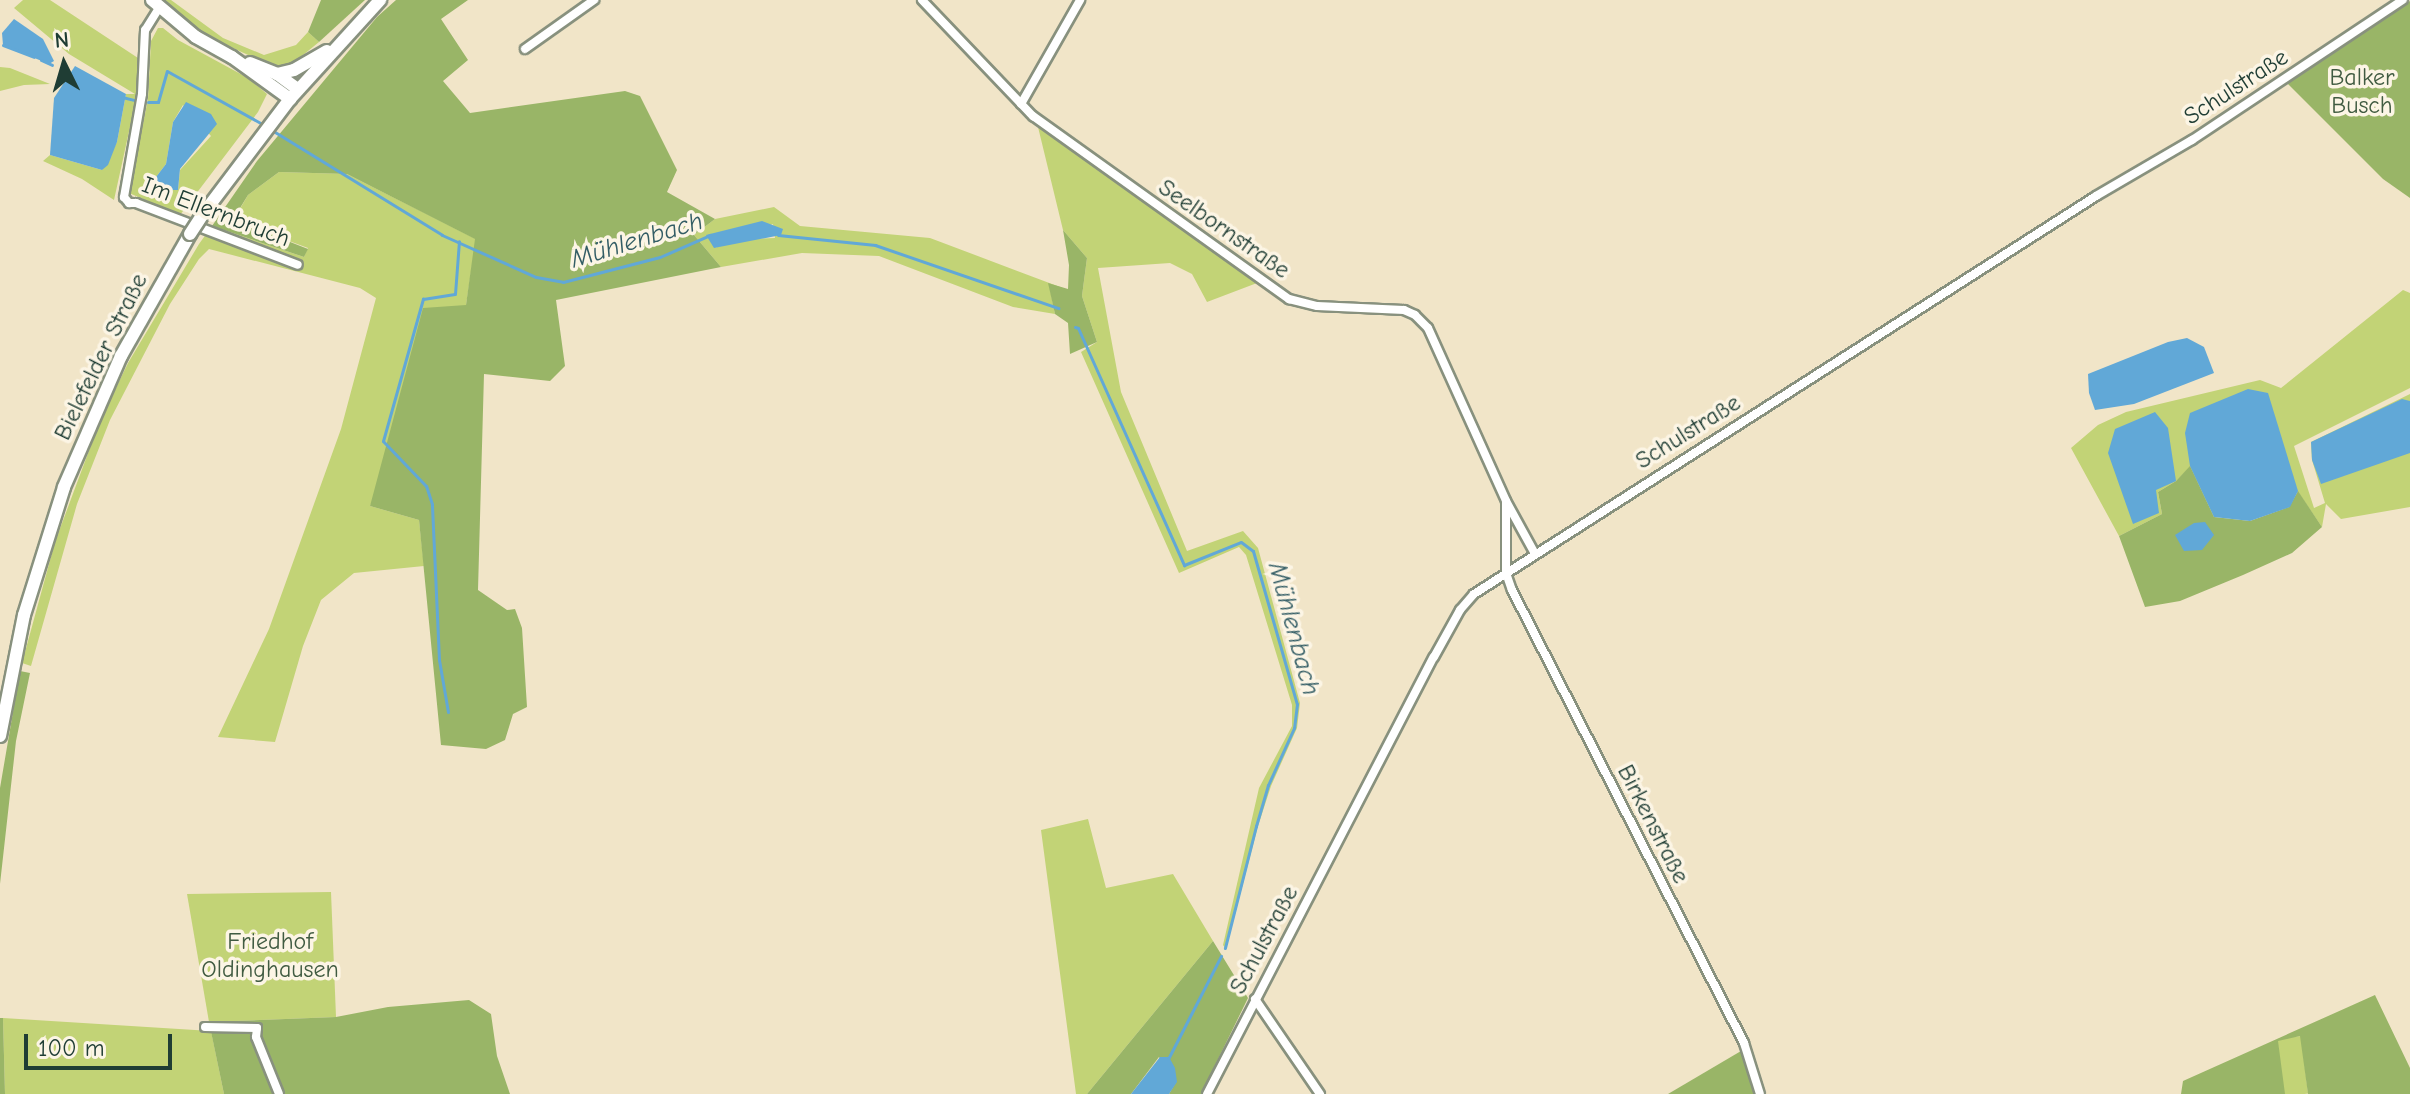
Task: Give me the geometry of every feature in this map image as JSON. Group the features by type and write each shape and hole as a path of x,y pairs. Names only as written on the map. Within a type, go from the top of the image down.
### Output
{"main road":[{"path":"277,74 294,70 333,48 380,0"},
{"path":"156,4 196,37 294,94"},
{"name":"Bielefelder Straße","path":"0,736 24,615 64,487 121,356 203,214 261,135 333,48"},
{"path":"232,57 277,74 294,94"}],"street":[{"path":"525,49 594,0"},
{"name":"Seelbornstraße","path":"922,0 1021,104 1089,159 1289,299 1317,306 1404,310 1415,315 1428,328 1506,501 1534,552"},
{"path":"1021,104 1080,0"},
{"name":"Schulstraße","path":"1207,1094 1460,610 1474,594 1534,552 2096,196 2192,140 2403,0"},
{"name":"Im Ellernbruch","path":"156,4 145,30 142,94 124,197 129,203 136,203 298,265"},
{"name":"Seelbornstraße","path":"1506,501 1506,573"},
{"name":"Birkenstraße","path":"1506,573 1571,708 1744,1043 1760,1094"},
{"path":"1255,999 1320,1094"},
{"path":"205,1027 257,1028 256,1037 279,1094"}],"green space":[{"path":"23,0 50,0 138,58 137,95 114,200 82,179 43,161 50,155 102,170 117,142 126,94 135,94 69,54 14,8"},
{"path":"159,0 171,0 223,38 264,55 296,45 308,32 319,42 284,67 273,66 206,36"},
{"path":"321,0 365,0 319,42 308,32"},
{"path":"396,0 468,0 441,19 468,60 443,81 470,113 625,91 640,96 677,170 667,192 715,219 694,235 721,267 556,300 565,366 550,381 484,374 478,590 507,610 515,609 522,628 527,707 513,714 505,740 486,749 441,745 419,520 370,506 423,308 466,305 475,239 347,174 279,172 248,195 237,213 256,223 262,231 308,249 304,257 212,226 257,161 377,17"},
{"name":"Balker Busch","path":"2410,1 2410,198 2383,179 2287,83"},
{"path":"158,28 163,28 178,40 248,78 267,94 258,112 180,215 129,193 148,99 151,41","holes":["183,105 211,136 180,170 178,190 153,181 166,164 173,122"]},
{"path":"0,67 50,84 24,85 0,91"},
{"path":"1038,127 1257,283 1207,302 1192,274 1170,263 1098,268 1121,392 1187,551 1243,531 1258,548 1300,703 1297,728 1271,786 1258,826 1226,949 1223,945 1259,788 1292,726 1292,705 1246,555 1239,547 1179,573 1081,352 1097,342 1082,296 1087,258 1063,230"},
{"path":"279,172 347,174 476,239 466,305 370,506 419,520 424,566 354,573 321,600 303,646 275,742 218,737 269,629 341,429 376,298 360,288 209,249 199,259 170,304 110,420 77,504 31,666 22,663 55,542 100,421 128,363 199,244 212,226 304,257 308,248 262,231 256,223 237,214 248,195"},
{"path":"774,207 800,226 930,238 1068,290 1049,284 1055,314 1013,307 879,256 802,253 721,267 694,235 715,219","holes":["773,224 775,238 743,239 714,248"]},
{"path":"1063,230 1087,258 1082,296 1097,342 1070,354 1068,323 1055,314 1048,283 1068,289 1069,265"},
{"path":"2403,290 2410,293 2410,388 2294,446 2314,508 2325,503 2312,460 2311,442 2410,394 2410,507 2341,519 2326,504 2322,527 2298,492 2214,517 2190,467 2176,481 2158,492 2162,514 2119,536 2071,448 2098,425 2126,412 2260,380 2281,388"},
{"path":"2190,466 2214,517 2250,521 2289,507 2298,491 2322,527 2292,553 2180,601 2145,607 2119,536 2162,514 2158,492 2176,481"},
{"path":"20,671 30,673 16,741 0,884 0,788"},
{"path":"1088,819 1106,888 1173,874 1213,941 1087,1094 1076,1094 1041,830"},
{"name":"Friedhof Oldinghausen","path":"331,892 336,1017 209,1022 187,894"},
{"path":"1213,941 1248,998 1201,1094 1169,1094 1176,1082 1159,1057 1131,1094 1087,1094"},
{"path":"2375,995 2410,1068 2410,1094 2308,1094 2300,1036 2278,1041 2285,1094 2181,1094 2183,1081"},
{"path":"469,1000 491,1014 497,1056 510,1094 224,1094 209,1022 336,1017 388,1007"},
{"path":"0,1018 3,1018 5,1094 0,1094"},
{"path":"3,1018 211,1031 224,1094 5,1094"},
{"path":"2301,1036 2308,1094 2284,1094 2277,1039"},
{"path":"1741,1051 1754,1094 1668,1094"}],"water":[{"path":"14,19 43,39 54,61 49,64 3,45 2,33"},
{"path":"75,66 126,94 117,142 108,165 102,170 50,155 54,98"},
{"path":"186,102 211,114 217,124 180,169 178,190 164,190 153,181 166,164 173,122"},
{"path":"762,221 783,229 781,235 714,248 706,235"},
{"path":"2187,338 2204,347 2214,373 2134,404 2095,410 2089,393 2088,374 2168,342"},
{"path":"2248,389 2268,393 2298,491 2290,507 2250,521 2214,517 2190,466 2185,433 2190,413"},
{"path":"2402,399 2410,401 2410,453 2321,484 2312,460 2311,442"},
{"path":"2155,412 2168,428 2176,481 2156,490 2159,513 2133,524 2108,453 2115,429"},
{"path":"2205,522 2214,535 2202,550 2184,551 2175,535 2194,523"},
{"path":"1160,1057 1169,1057 1175,1068 1177,1082 1169,1094 1131,1094"}],"waterway":[{"name":"Mühlenbach","path":"3,45 34,57"},
{"name":"Mühlenbach","path":"41,60 52,65"},
{"name":"Mühlenbach","path":"62,71 71,75"},
{"name":"Mühlenbach","path":"148,102 158,102 167,71 264,125"},
{"name":"Mühlenbach","path":"122,97 134,100"},
{"name":"Mühlenbach","path":"270,129 442,235 536,277 563,282 660,257 710,235"},
{"name":"Mühlenbach","path":"778,235 875,245 1058,308"},
{"path":"448,712 439,660 432,504 426,486 383,441 423,299 455,294 459,241"},
{"name":"Mühlenbach","path":"1075,327 1184,565 1241,542 1253,551 1297,704 1294,728 1268,785 1225,948"},
{"name":"Mühlenbach","path":"1168,1059 1221,956"}]}
